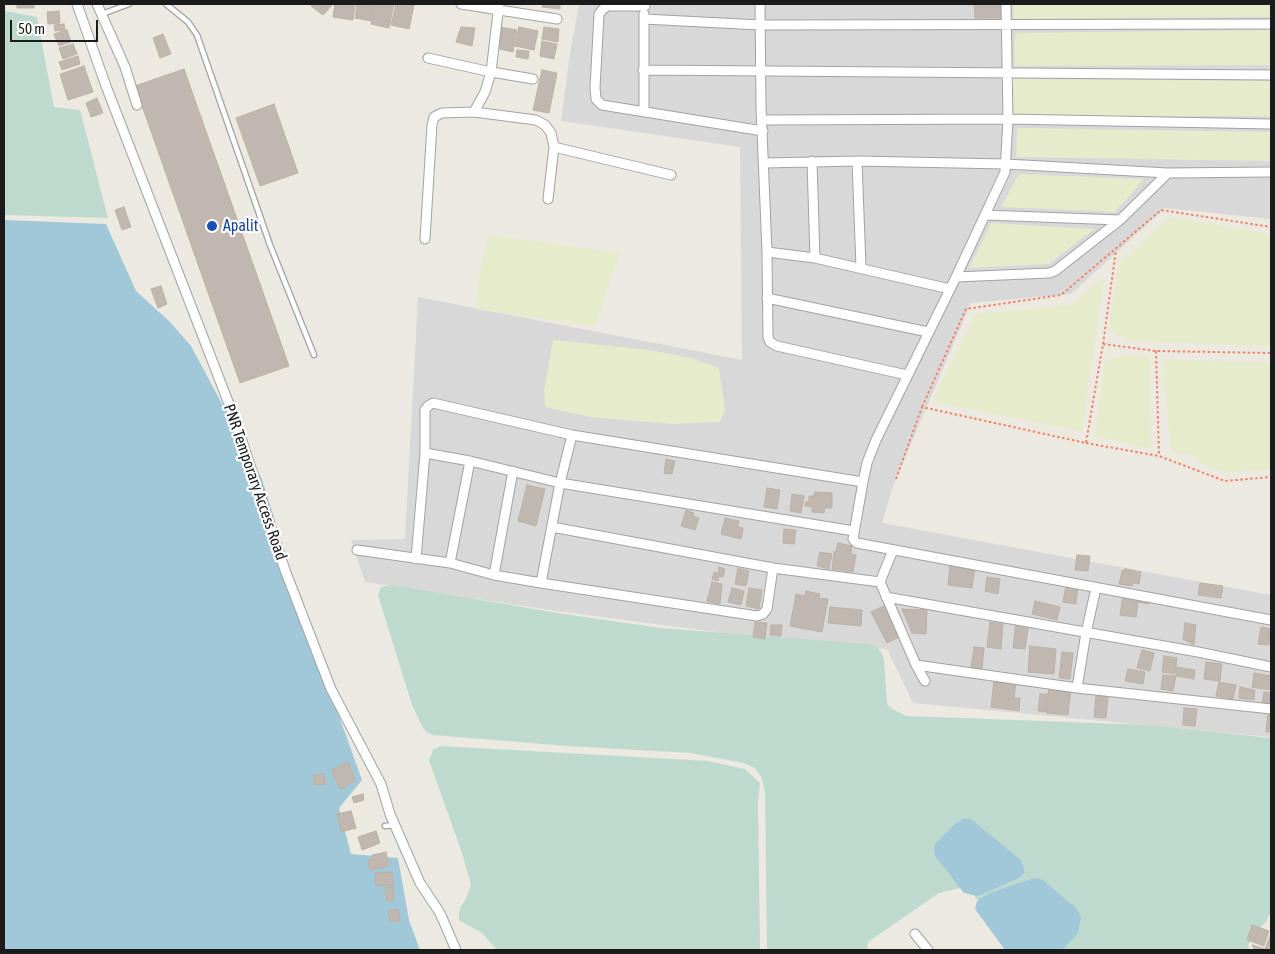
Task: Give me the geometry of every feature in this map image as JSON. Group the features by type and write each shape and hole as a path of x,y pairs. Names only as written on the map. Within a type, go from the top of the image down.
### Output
{"street":[{"name":"PNR Temporary Access Road","path":"77,4 106,86 234,417 285,570 331,689 381,784 395,826 420,883 440,913 456,950"},
{"path":"97,4 125,67 137,105"},
{"path":"461,4 500,7 557,19"},
{"path":"760,4 768,336 770,342 777,346 907,375"},
{"path":"1006,4 1008,119 1005,172 876,440 867,463 854,531 854,541 1271,620"},
{"path":"644,112 645,5 608,6 599,14 594,88 596,99 602,105 644,112 762,131"},
{"path":"474,112 485,92 491,72 500,7"},
{"path":"644,19 760,25 1271,24"},
{"path":"428,58 533,79"},
{"path":"644,70 1271,75"},
{"path":"425,239 432,125 434,117 442,113 474,112 536,120 545,124 551,133 554,147 548,199"},
{"path":"762,120 1008,119 1271,124"},
{"path":"554,147 670,175"},
{"path":"812,161 815,258"},
{"path":"764,162 857,161 1006,164 1168,173 1271,172"},
{"path":"857,161 861,267"},
{"path":"956,277 1049,273 1055,271 1120,220 1168,173"},
{"path":"985,215 1120,220"},
{"path":"767,252 815,258 861,267 950,289"},
{"path":"767,298 928,332"},
{"path":"416,559 425,452 425,410 433,402 572,435 863,482"},
{"path":"541,583 560,483 572,435"},
{"path":"425,452 560,483 854,531"},
{"path":"450,563 470,461"},
{"path":"494,575 513,471"},
{"path":"552,527 772,568 880,582"},
{"path":"357,550 450,563 494,575 541,583 757,616 763,614 766,609 772,568"},
{"path":"894,550 880,582 916,665 926,681"},
{"path":"1077,688 1096,588"},
{"path":"886,597 1198,652 1271,667"},
{"path":"916,665 1077,688 1271,710"},
{"path":"916,934 928,950"}],"lane":[{"path":"101,15 129,4"},
{"path":"166,4 188,22 197,35 270,245 314,355"},
{"path":"385,826 395,826"}],"path":[{"path":"896,480 922,407 966,309 1061,294 1161,210 1271,227"},
{"path":"1086,443 1103,344 1116,248"},
{"path":"1103,344 1156,350 1271,353"},
{"path":"1156,350 1159,456"},
{"path":"922,407 1086,443 1159,456 1226,481 1271,477"}],"shaded area":[{"path":"579,4 1271,4 1271,219 1165,208 1071,294 971,303 893,486 882,523 1271,595 1271,737 913,703 887,649 770,639 556,611 365,582 351,540 405,539 418,297 742,360 740,147 561,121"}],"green space":[{"path":"1013,4 1271,4 1271,17 1013,19"},
{"path":"4,6 5,11 37,17 54,107 80,110 108,218 4,215"},
{"path":"1271,30 1271,65 1014,66 1015,33"},
{"path":"1010,79 1271,81 1271,116 1014,116"},
{"path":"1017,128 1271,132 1271,161 1016,157"},
{"path":"1019,174 1144,179 1115,212 1001,207"},
{"path":"1170,217 1271,234 1271,347 1126,340 1109,329 1118,265"},
{"path":"991,223 1094,229 1049,264 969,268"},
{"path":"489,235 619,253 595,326 475,309 482,263"},
{"path":"1104,277 1082,431 932,402 975,314 1071,305"},
{"path":"553,340 650,350 691,358 719,368 725,409 720,422 672,424 590,417 545,407 544,391"},
{"path":"1123,355 1150,356 1151,449 1095,436 1105,361"},
{"path":"1163,359 1271,363 1271,469 1232,472 1210,468 1189,454 1171,453"},
{"path":"392,585 661,628 869,644 877,647 884,660 887,704 892,709 907,716 1150,725 1271,738 1271,911 1266,922 1252,936 1248,946 1250,950 1011,950 972,892 964,887 939,893 868,942 867,950 767,950 765,792 762,778 755,768 743,763 691,753 567,746 433,735 428,733 423,728 412,705 378,595 381,587"},
{"path":"441,746 708,761 745,769 760,783 758,803 760,950 497,950 482,933 459,920 461,906 471,885 462,853 429,760 433,750"}],"water":[{"path":"4,220 106,224 136,291 170,322 191,346 262,479 312,641 362,780 339,808 351,854 398,858 409,920 420,950 4,950"},
{"path":"964,818 972,820 1021,860 1024,873 1019,878 978,896 964,893 935,856 934,848 936,843 953,826"},
{"path":"1034,878 1043,880 1076,908 1081,917 1078,933 1062,950 1005,950 975,909 977,901 989,893"}],"building":[{"path":"17,4 34,4 34,8 17,8"},
{"path":"313,4 333,4 323,15 311,6"},
{"path":"335,4 355,4 353,20 333,17"},
{"path":"357,4 374,4 371,21 355,18"},
{"path":"375,4 394,4 389,28 371,24"},
{"path":"396,4 414,5 409,29 391,25"},
{"path":"543,4 560,4 560,9 542,7"},
{"path":"974,4 1001,4 1001,18 975,18"},
{"path":"59,11 60,23 48,24 47,12"},
{"path":"64,24 65,30 55,31 54,25"},
{"path":"461,27 475,28 472,46 456,42"},
{"path":"499,27 517,30 513,52 495,48"},
{"path":"519,27 538,31 534,50 515,46"},
{"path":"544,27 559,29 558,42 542,39"},
{"path":"67,30 71,42 59,46 54,34"},
{"path":"163,34 171,54 160,58 153,38"},
{"path":"542,41 557,44 554,59 540,56"},
{"path":"73,44 77,54 63,59 59,48"},
{"path":"517,50 529,51 528,59 516,57"},
{"path":"78,56 80,64 62,70 59,62"},
{"path":"84,66 93,92 68,100 60,74"},
{"name":"Apalit","path":"184,69 289,366 240,383 135,86"},
{"path":"542,70 557,73 549,113 533,110"},
{"path":"97,98 103,113 91,117 86,103"},
{"path":"274,104 298,173 260,186 236,118"},
{"path":"124,207 131,227 122,230 115,210"},
{"path":"161,286 167,304 158,308 151,289"},
{"path":"666,459 675,461 672,474 664,473"},
{"path":"527,485 545,489 536,526 518,521"},
{"path":"767,488 780,490 777,509 764,507"},
{"path":"815,492 832,493 832,508 825,508 824,513 812,512 812,507 805,506 805,502 809,502 809,496 814,496"},
{"path":"792,494 804,496 801,513 790,511"},
{"path":"686,510 694,513 693,516 699,518 695,530 681,526"},
{"path":"725,518 739,521 738,527 743,528 741,539 721,534"},
{"path":"784,529 796,530 794,544 783,543"},
{"path":"838,543 852,546 851,554 856,555 853,572 832,569 834,551 836,552"},
{"path":"820,552 832,554 829,569 817,566"},
{"path":"1077,555 1090,556 1088,571 1075,570"},
{"path":"950,564 975,566 972,588 948,585"},
{"path":"719,567 725,569 723,577 719,576 718,581 712,579 714,572 718,573"},
{"path":"738,568 749,571 746,586 735,584"},
{"path":"1126,569 1141,572 1139,584 1133,583 1132,586 1119,584 1122,571"},
{"path":"987,577 1000,579 998,594 985,591"},
{"path":"712,582 722,584 720,604 707,601"},
{"path":"1200,583 1223,586 1221,598 1198,595"},
{"path":"1066,585 1078,587 1076,604 1063,602"},
{"path":"732,588 744,591 741,605 728,602"},
{"path":"749,588 762,590 759,609 746,606"},
{"path":"806,591 820,594 819,598 828,599 822,632 790,626 796,594 805,596"},
{"path":"1123,595 1149,600 1149,604 1138,602 1136,617 1120,615"},
{"path":"1035,601 1060,607 1057,620 1032,614"},
{"path":"886,605 901,636 887,643 871,612"},
{"path":"830,607 862,610 861,626 828,623"},
{"path":"902,609 927,610 926,634 912,633"},
{"path":"1016,621 1029,623 1025,649 1013,648"},
{"path":"755,622 767,623 765,639 753,637"},
{"path":"990,622 1003,624 1001,649 987,647"},
{"path":"1185,623 1196,625 1194,645 1183,639"},
{"path":"771,625 782,625 781,636 770,635"},
{"path":"1261,627 1271,629 1269,645 1258,644"},
{"path":"1030,646 1056,649 1054,674 1028,672"},
{"path":"974,647 984,648 982,669 971,668"},
{"path":"1142,650 1154,653 1150,671 1137,668"},
{"path":"1062,652 1073,653 1070,679 1059,678"},
{"path":"1164,656 1177,658 1175,674 1162,672"},
{"path":"1206,662 1222,664 1220,681 1204,679"},
{"path":"1177,667 1195,670 1194,679 1176,676"},
{"path":"1128,669 1145,672 1143,684 1125,681"},
{"path":"1254,673 1271,676 1271,690 1252,687"},
{"path":"1163,675 1176,676 1173,691 1161,689"},
{"path":"994,680 1016,683 1014,698 1020,698 1019,711 991,707"},
{"path":"1219,682 1236,685 1233,699 1216,696"},
{"path":"1049,687 1071,689 1068,715 1046,713"},
{"path":"1240,687 1255,690 1254,700 1239,698"},
{"path":"1264,692 1271,693 1269,706 1262,704"},
{"path":"1040,694 1047,694 1045,712 1038,711"},
{"path":"1096,696 1108,697 1106,718 1094,717"},
{"path":"1184,708 1197,709 1195,726 1183,725"},
{"path":"1268,714 1271,715 1271,732 1266,732"},
{"path":"348,762 356,781 340,789 331,770"},
{"path":"324,774 325,784 314,785 313,775"},
{"path":"363,794 364,800 354,803 352,797"},
{"path":"351,811 356,828 341,832 337,814"},
{"path":"376,831 380,843 362,850 358,837"},
{"path":"386,852 389,866 370,870 368,860 373,859 372,855"},
{"path":"392,872 393,885 376,886 375,873"},
{"path":"393,887 394,901 387,901 385,888"},
{"path":"398,909 400,921 390,922 388,911"},
{"path":"1252,925 1269,931 1264,946 1247,940"},
{"path":"1270,936 1271,950 1255,950 1252,945 1265,949"}],"place":[{"name":"Apalit","path":"212,226"}]}
